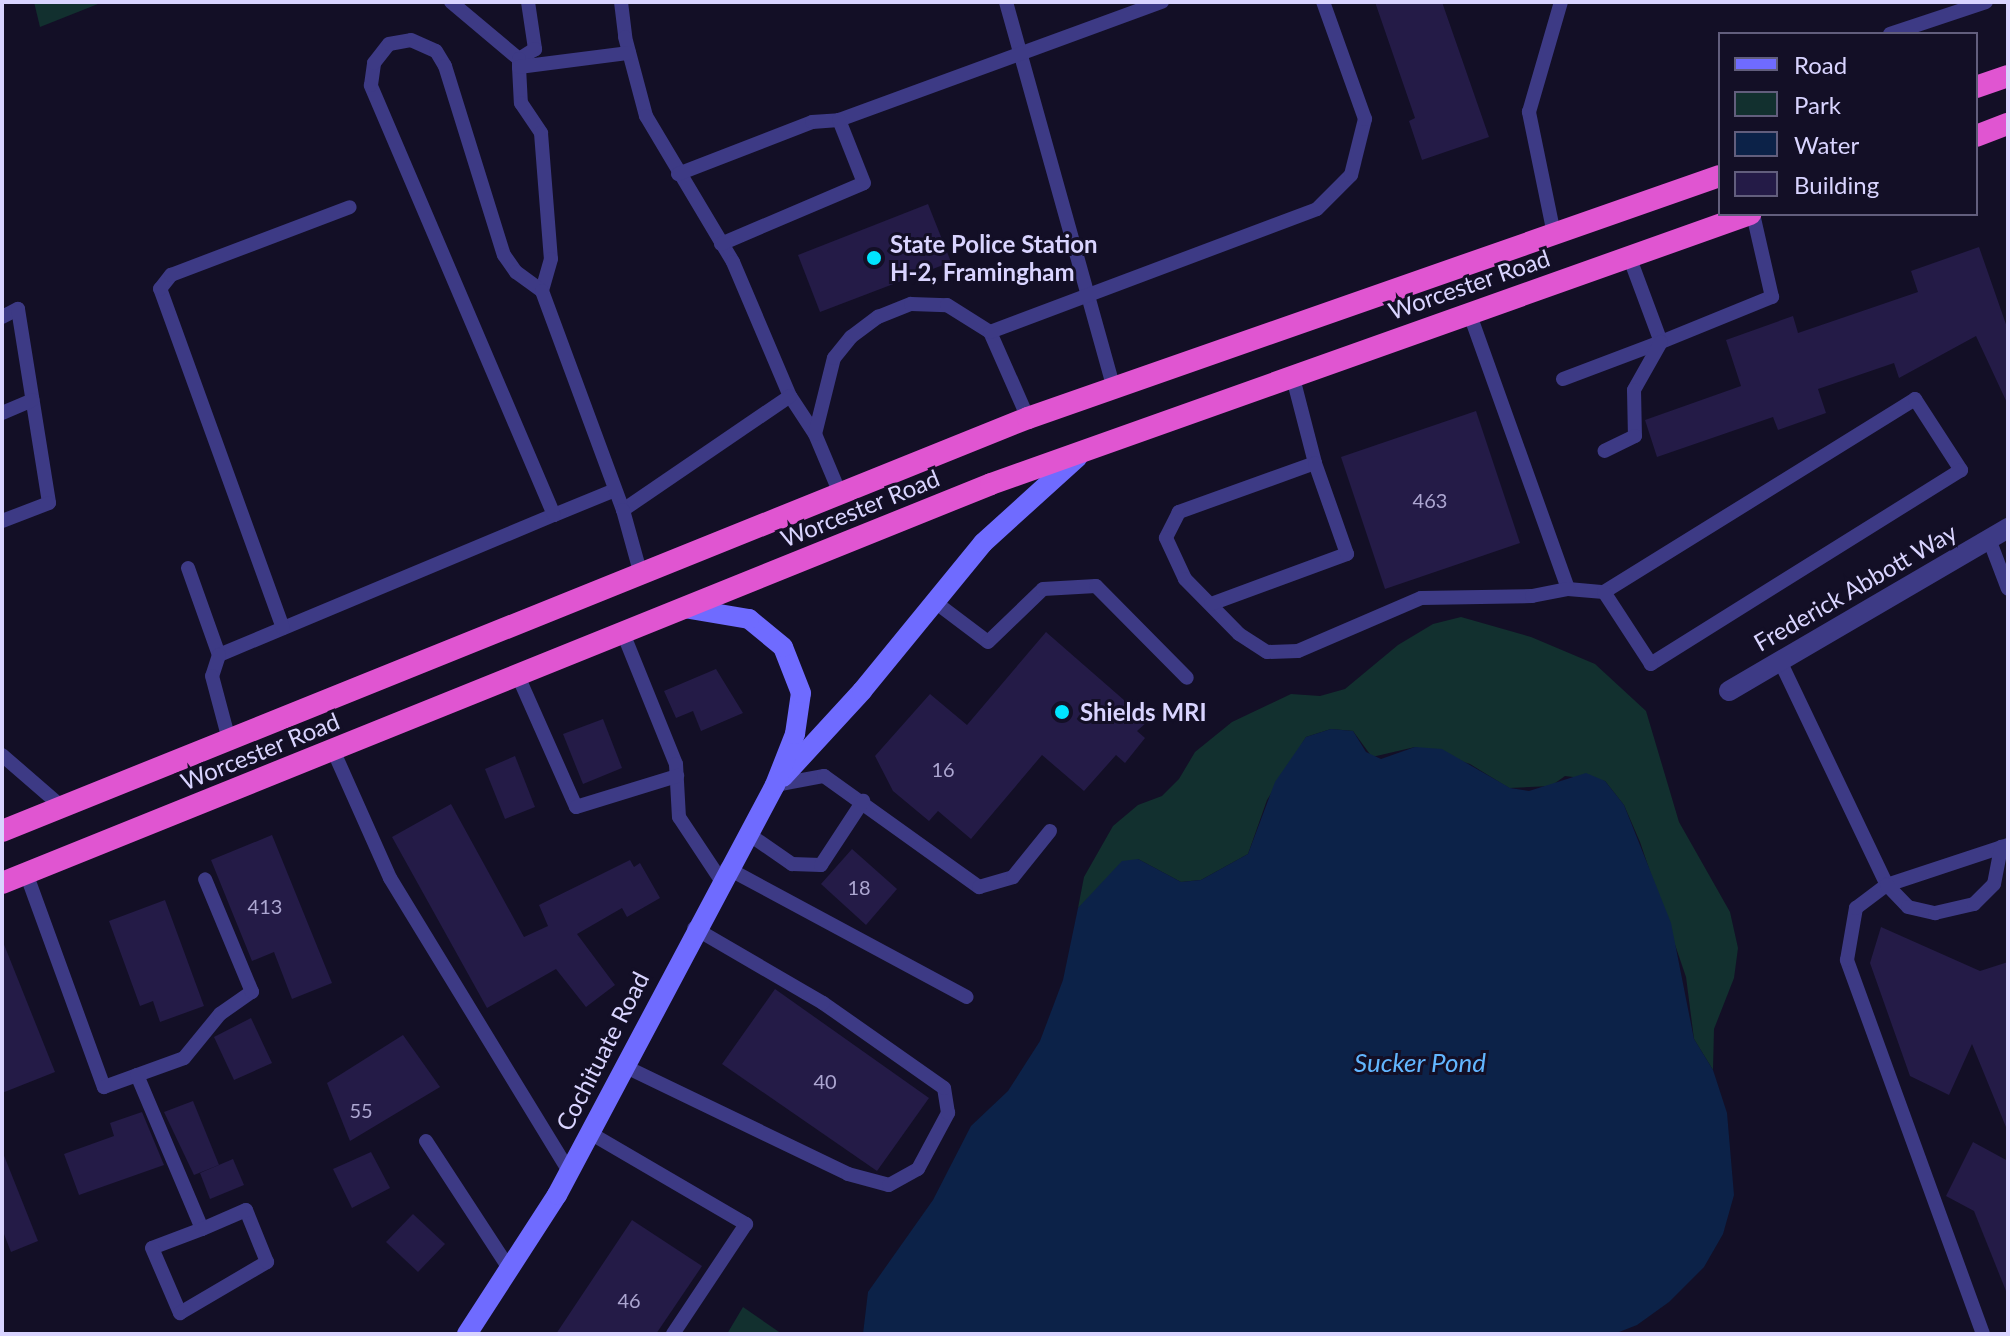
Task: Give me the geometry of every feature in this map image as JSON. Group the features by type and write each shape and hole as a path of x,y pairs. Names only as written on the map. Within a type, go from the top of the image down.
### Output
{"highway":[{"path":"1978,86 2008,76"},
{"path":"1978,135 2008,125"},
{"name":"Worcester Road","path":"2,831 641,575 839,491 1028,418 1718,177"},
{"name":"Worcester Road","path":"2,883 1095,444 1746,216"}],"main road":[{"name":"Cochituate Road","path":"775,785 1017,507 1095,444"},
{"name":"Cochituate Road","path":"467,1334 510,1270 590,1133 694,928 775,785 800,715 795,671 783,647 749,619 684,608"}],"street":[{"name":"Frederick Abbott Way","path":"1729,691 2008,528"}],"lane":[{"path":"451,2 519,63 521,103 541,133 551,259 542,291"},
{"path":"519,63 535,49 528,2"},
{"path":"621,2 629,53 646,116 721,244 790,396 815,434 839,491"},
{"path":"1006,2 1085,298 1113,386"},
{"path":"678,174 812,122 839,120 1017,52 1162,2"},
{"path":"990,332 1317,209 1351,175 1365,119 1323,2"},
{"path":"1554,234 1529,112 1561,2"},
{"path":"1896,32 1986,2"},
{"path":"554,515 371,85 374,63 389,44 411,40 436,51 445,66 504,255 516,272 542,291 623,510 641,575"},
{"path":"519,63 629,53"},
{"path":"721,244 864,183 839,120"},
{"path":"283,628 160,289 171,275 350,207"},
{"path":"1563,379 1772,297 1752,216"},
{"path":"1604,451 1635,436 1634,390 1661,342 1629,256"},
{"path":"815,434 834,358 851,337 878,317 911,304 947,305 990,332 1028,418"},
{"path":"2,317 18,309 49,503 2,521"},
{"path":"1469,312 1568,589"},
{"path":"1211,604 1347,554 1315,463 1292,374"},
{"path":"623,510 790,396"},
{"path":"1315,463 1179,512 1166,538 1185,579 1239,634 1267,652 1282,652 1347,632 1421,598 1532,596 1568,589 1604,592 1915,399 1961,470 1651,664 1604,592"},
{"path":"2,413 32,400"},
{"path":"219,655 615,490"},
{"path":"1989,539 2008,589"},
{"path":"188,568 219,655 212,676 229,740"},
{"path":"935,602 988,642 1043,589 1096,586 1187,678"},
{"path":"623,633 677,776 679,817 724,874 967,997"},
{"path":"1780,661 1887,885 1908,907 1935,913 1974,904 1994,884 2004,846"},
{"path":"518,676 576,807 677,776"},
{"path":"333,750 390,878 569,1171"},
{"path":"2,755 62,807"},
{"path":"775,785 824,776 863,801 960,878 979,887 1013,877 1050,831"},
{"path":"747,833 792,864 821,865 863,801"},
{"path":"1983,1334 1847,960 1856,908 1887,885 2004,846"},
{"path":"26,873 104,1087 184,1058 220,1014 252,992 205,879"},
{"path":"624,1066 848,1174 889,1185 918,1169 948,1113 944,1088 823,1003 694,928"},
{"path":"137,1075 202,1229"},
{"path":"590,1133 746,1224 673,1334"},
{"path":"426,1141 510,1270"},
{"path":"246,1210 267,1262 180,1313 152,1248 202,1229 246,1210"}],"green space":[{"path":"34,2 103,2 40,27"},
{"path":"1461,617 1531,637 1595,664 1646,711 1679,822 1730,912 1738,948 1734,978 1714,1029 1713,1070 1694,1039 1686,977 1640,842 1624,805 1605,781 1565,776 1551,786 1509,788 1470,764 1415,747 1372,757 1353,731 1331,729 1306,737 1267,800 1248,854 1201,880 1181,882 1138,859 1078,908 1084,877 1113,826 1138,805 1162,796 1179,779 1195,752 1232,722 1291,694 1320,696 1345,689 1398,645 1433,624"},
{"path":"743,1307 782,1334 727,1334"}],"water":[{"name":"Sucker Pond","path":"1331,729 1353,731 1366,752 1381,759 1415,747 1442,749 1510,788 1529,791 1586,773 1605,781 1624,805 1671,923 1694,1039 1713,1070 1727,1113 1734,1195 1723,1234 1704,1267 1669,1302 1637,1325 1614,1334 863,1334 868,1292 933,1200 971,1126 1008,1091 1040,1041 1063,980 1078,908 1122,861 1138,859 1181,882 1201,880 1248,854 1275,782 1306,737"}],"building":[{"path":"1375,2 1442,2 1489,137 1422,160 1409,121 1415,118"},
{"name":"State Police Station H-2, Framingham","path":"928,204 951,262 820,312 798,255"},
{"path":"1979,247 2008,330 2008,405 1976,336 1899,378 1894,363 1818,389 1826,413 1778,430 1773,417 1657,457 1645,420 1741,386 1726,340 1793,316 1798,333 1918,292 1911,271"},
{"path":"1476,411 1520,543 1385,589 1341,457"},
{"path":"1046,632 1148,721 1137,731 1145,738 1125,763 1116,755 1084,791 1042,755 971,839 938,811 929,821 893,791 875,756 930,694 967,725"},
{"path":"716,669 743,713 701,731 693,711 676,718 664,691"},
{"path":"603,719 622,768 583,784 563,734"},
{"path":"515,756 535,807 505,819 485,769"},
{"path":"451,804 524,937 548,926 539,905 630,860 634,867 640,863 660,898 627,917 622,908 577,934 615,985 586,1007 556,969 487,1008 392,837"},
{"path":"272,835 332,983 292,999 274,952 252,961 211,860"},
{"path":"852,849 897,889 866,925 821,884"},
{"path":"165,900 204,1006 160,1022 153,1001 140,1006 109,921"},
{"path":"1881,927 1980,971 2008,962 2008,1132 1972,1044 1949,1095 1910,1076 1870,963"},
{"path":"2,943 55,1072 2,1093"},
{"path":"775,989 929,1098 877,1171 722,1064"},
{"path":"251,1018 272,1063 234,1080 214,1037"},
{"path":"403,1035 440,1087 350,1141 327,1083"},
{"path":"193,1101 219,1165 194,1175 164,1112"},
{"path":"142,1112 164,1165 79,1195 64,1154 114,1136 110,1123"},
{"path":"1973,1142 2008,1161 2008,1296 1974,1211 1946,1196"},
{"path":"371,1152 390,1188 352,1208 333,1169"},
{"path":"3,1153 38,1241 11,1252 2,1229"},
{"path":"233,1159 244,1185 210,1199 200,1173"},
{"path":"413,1214 445,1244 418,1272 386,1242"},
{"path":"632,1220 702,1266 656,1334 556,1334"}],"place":[{"name":"State Police Station H-2, Framingham","path":"874,258"},
{"name":"Shields MRI","path":"1062,712"}]}
